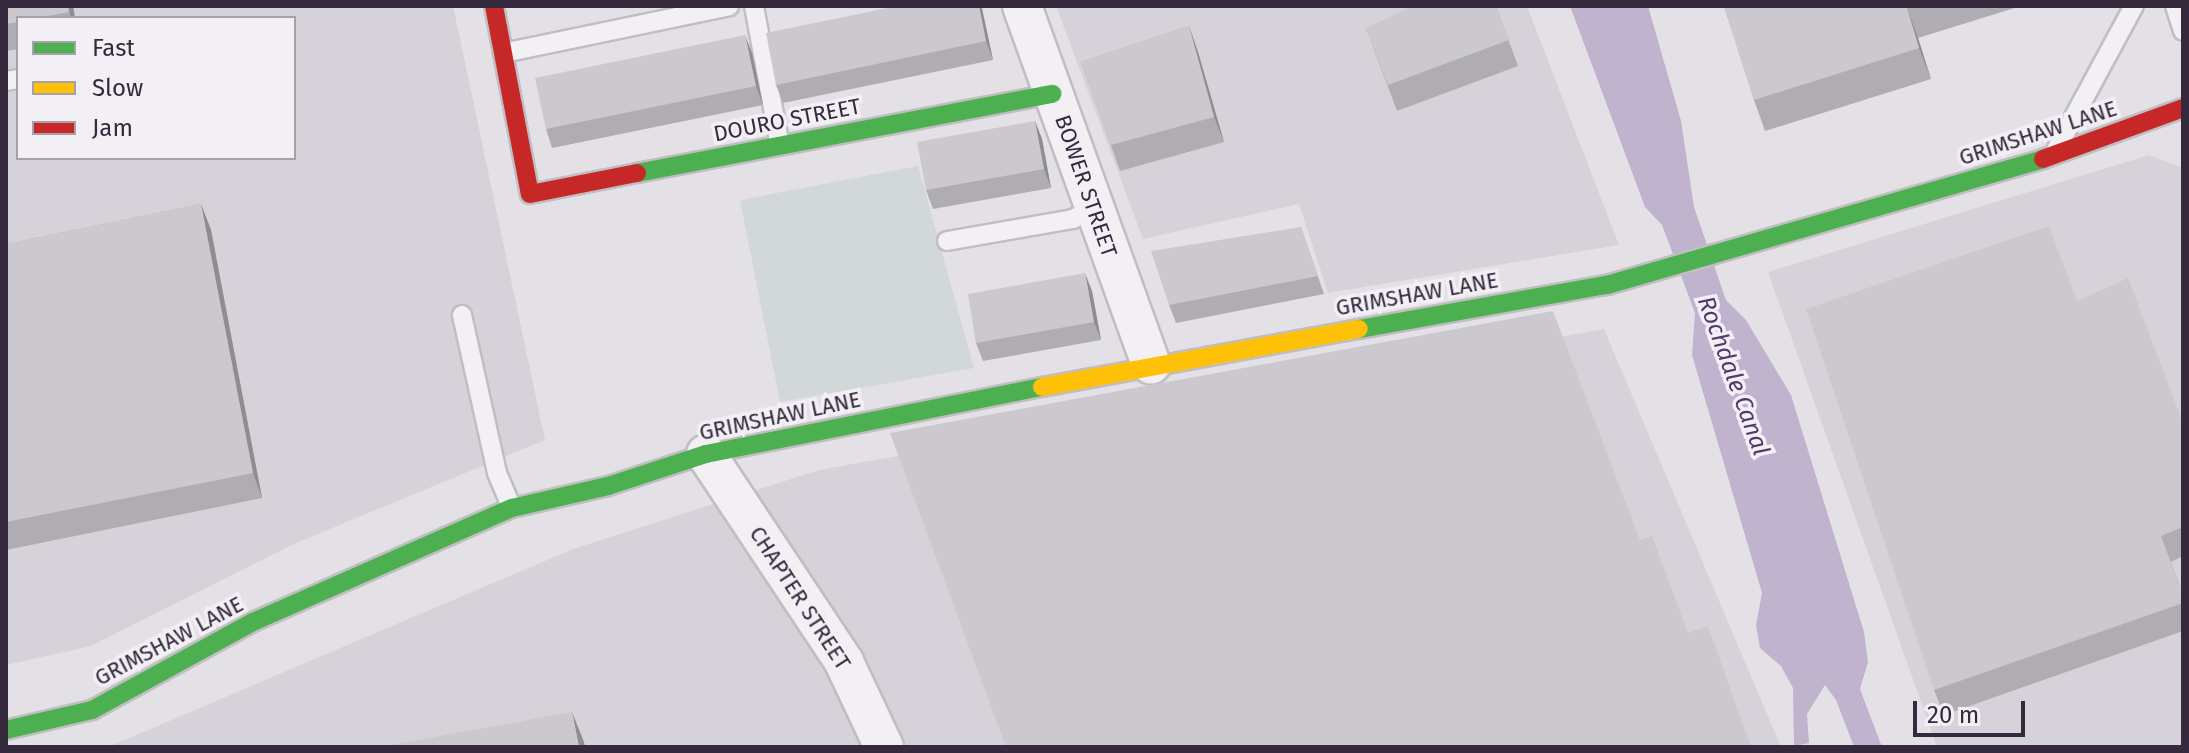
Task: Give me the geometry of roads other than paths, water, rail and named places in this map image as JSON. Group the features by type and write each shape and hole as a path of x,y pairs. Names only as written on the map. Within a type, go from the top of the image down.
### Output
{"street":[{"path":"494,6 503,53"},
{"name":"BOWER STREET","path":"1022,6 1151,365"},
{"name":"DOURO STREET","path":"503,53 530,194 1053,94"},
{"name":"GRIMSHAW LANE","path":"6,730 92,710 253,622 512,508 608,486 706,454 1151,365 1607,285 1767,236 2053,156 2183,108"},
{"name":"CHAPTER STREET","path":"706,454 844,662 884,747"}],"lane":[{"path":"503,53 729,6"},
{"path":"754,6 780,146"},
{"path":"2053,156 2134,6"},
{"path":"2175,6 2183,31"},
{"path":"947,241 1073,219 1094,208"},
{"path":"462,315 497,473 512,508"}],"water":[{"name":"Rochdale Canal","path":"1570,6 1648,6 1681,121 1694,207 1726,300 1746,320 1791,395 1864,632 1868,662 1860,689 1882,747 1854,747 1836,700 1825,685 1807,714 1809,743 1794,746 1793,688 1781,666 1760,648 1756,625 1762,593 1692,355 1695,313 1662,225 1645,207"}]}
